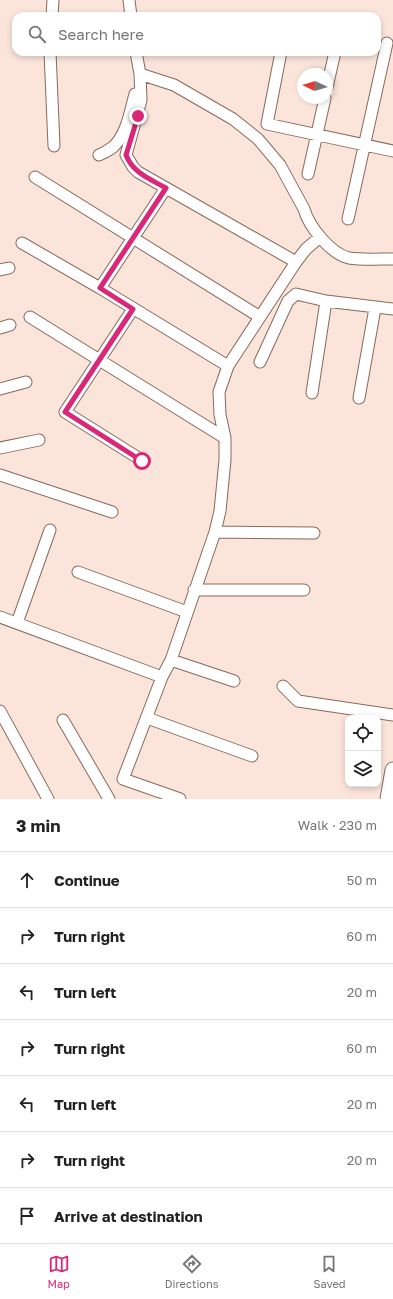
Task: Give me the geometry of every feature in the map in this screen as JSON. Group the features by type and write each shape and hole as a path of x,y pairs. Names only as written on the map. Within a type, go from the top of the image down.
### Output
{"street":[{"path":"52,12 53,0"},
{"path":"129,0 130,12"},
{"path":"348,219 387,43"},
{"path":"50,56 54,146"},
{"path":"137,56 140,74 141,100 126,155 133,167 138,172 296,262"},
{"path":"279,56 267,124 393,151"},
{"path":"331,68 333,56"},
{"path":"99,155 112,148 124,131 140,74"},
{"path":"140,74 174,85 233,119 258,139 280,165 304,209 306,216 320,237 332,250 349,258 393,259"},
{"path":"308,174 324,104"},
{"path":"34,177 260,317"},
{"path":"100,288 166,188"},
{"path":"180,799 123,779 162,677 171,660 215,532 220,511 225,438 220,415 219,392 228,366 296,262 306,249 320,237"},
{"path":"22,242 228,366"},
{"path":"260,362 288,301 296,294 326,301 393,309"},
{"path":"312,393 326,301"},
{"path":"359,398 375,308"},
{"path":"133,309 65,412 142,461"},
{"path":"30,317 225,438"},
{"path":"0,389 26,382"},
{"path":"0,448 39,440"},
{"path":"0,475 112,512"},
{"path":"16,623 50,530"},
{"path":"215,532 314,533"},
{"path":"78,572 187,612"},
{"path":"194,590 304,590"},
{"path":"0,617 162,677"},
{"path":"171,660 234,681"},
{"path":"284,686 298,702 393,715"},
{"path":"0,711 48,799"},
{"path":"147,718 252,756"},
{"path":"63,720 109,799"},
{"path":"388,799 393,770"}],"route":[{"path":"138,116 126,155 133,167 138,172 166,188 100,288 133,309 65,412 142,461"}]}
